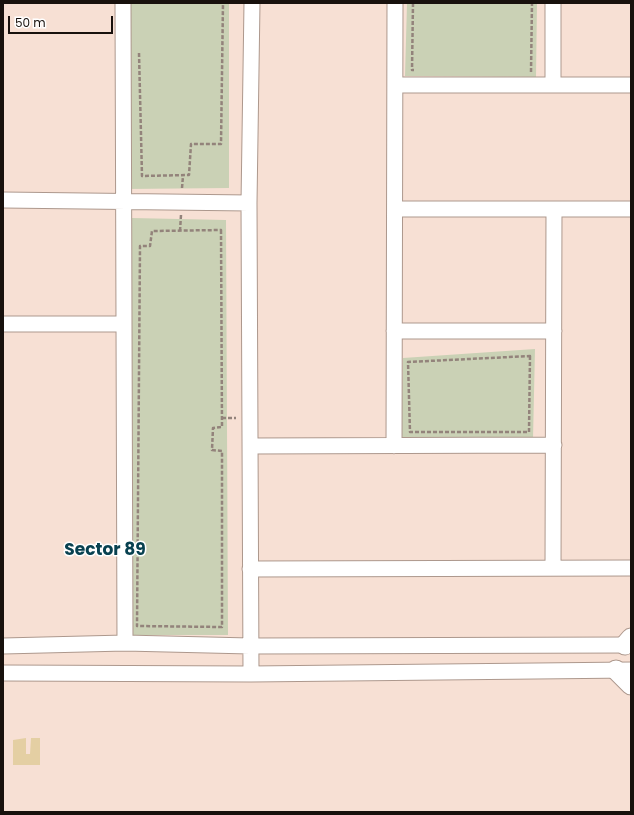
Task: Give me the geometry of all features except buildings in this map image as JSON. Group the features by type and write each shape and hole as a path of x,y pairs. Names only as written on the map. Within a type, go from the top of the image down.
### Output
{"street":[{"path":"123,3 125,644"},
{"path":"251,674 249,203 252,3"},
{"path":"394,446 395,3"},
{"path":"553,3 553,85"},
{"path":"395,85 631,85"},
{"path":"3,200 249,203"},
{"path":"553,568 554,209"},
{"path":"395,210 631,209"},
{"path":"3,324 124,324"},
{"path":"394,331 554,331"},
{"path":"251,446 554,445"},
{"path":"250,569 631,568"},
{"path":"3,646 125,644 250,646 629,642"},
{"path":"3,673 251,674 623,670 631,685"}],"path":[{"path":"139,50 142,176 190,176 191,144 221,144 223,3"},
{"path":"413,3 412,70 419,70"},
{"path":"524,72 532,72 532,3"},
{"path":"222,230 222,427 213,428 212,450 222,450 222,627 137,626 140,246 150,246 152,231 222,230"},
{"path":"530,356 529,432 410,432 408,362 530,356"}],"green space":[{"path":"128,3 229,3 229,188 126,189"},
{"path":"407,3 537,3 536,77 405,76"},
{"path":"132,218 226,220 228,635 132,635"},
{"path":"535,349 533,439 401,438 403,358"}],"district":[{"name":"Sector 89","path":"105,551"}]}
